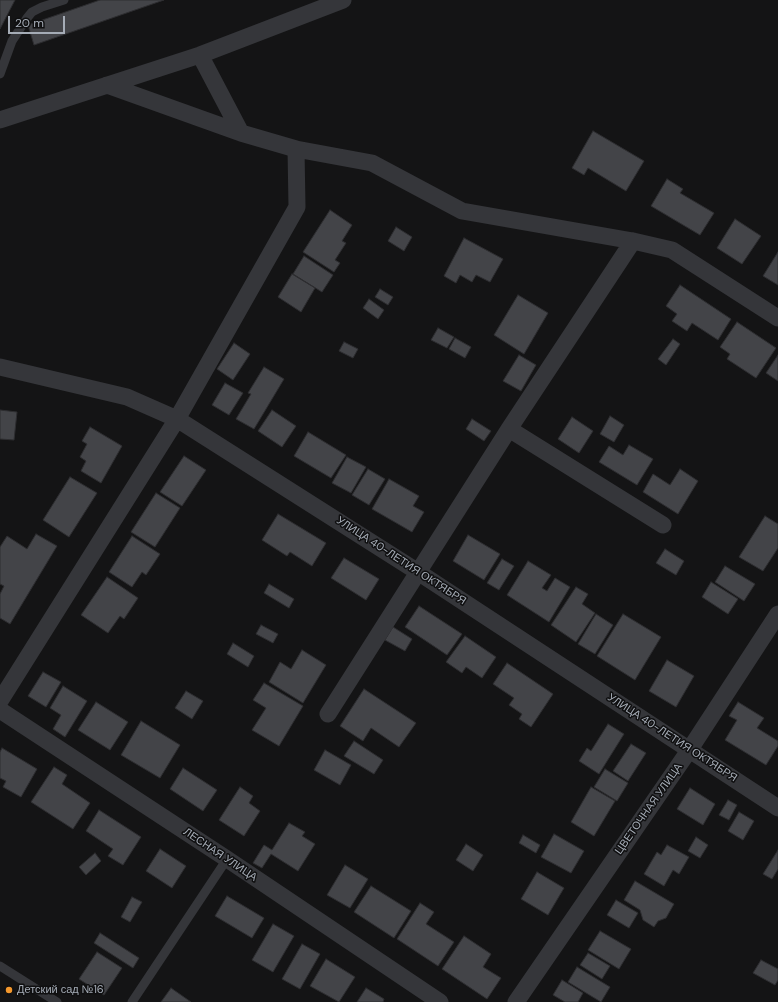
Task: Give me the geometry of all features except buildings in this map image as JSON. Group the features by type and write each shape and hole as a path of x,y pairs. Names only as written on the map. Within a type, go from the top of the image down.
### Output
{"street":[{"path":"2,118 200,55 343,0"},
{"path":"200,55 241,133"},
{"path":"107,85 241,133 296,149 372,163 462,212 633,241 672,250 778,318"},
{"path":"0,701 177,419 296,207 296,149"},
{"path":"328,714 509,429 633,241"},
{"name":"УЛИЦА 40-ЛЕТИЯ ОКТЯБРЯ","path":"0,367 127,397 177,419 418,572 778,808"},
{"path":"509,429 663,525"},
{"name":"ЦВЕТОЧНАЯ УЛИЦА","path":"516,1002 690,750 778,614"},
{"name":"ЛЕСНАЯ УЛИЦА","path":"0,710 227,859 440,1002"}],"lane":[{"path":"0,74 12,41 32,12 64,0"},
{"path":"132,1002 227,859"},
{"path":"0,966 57,1002"}],"place":[{"name":"Детский сад №16","path":"9,990"}]}
